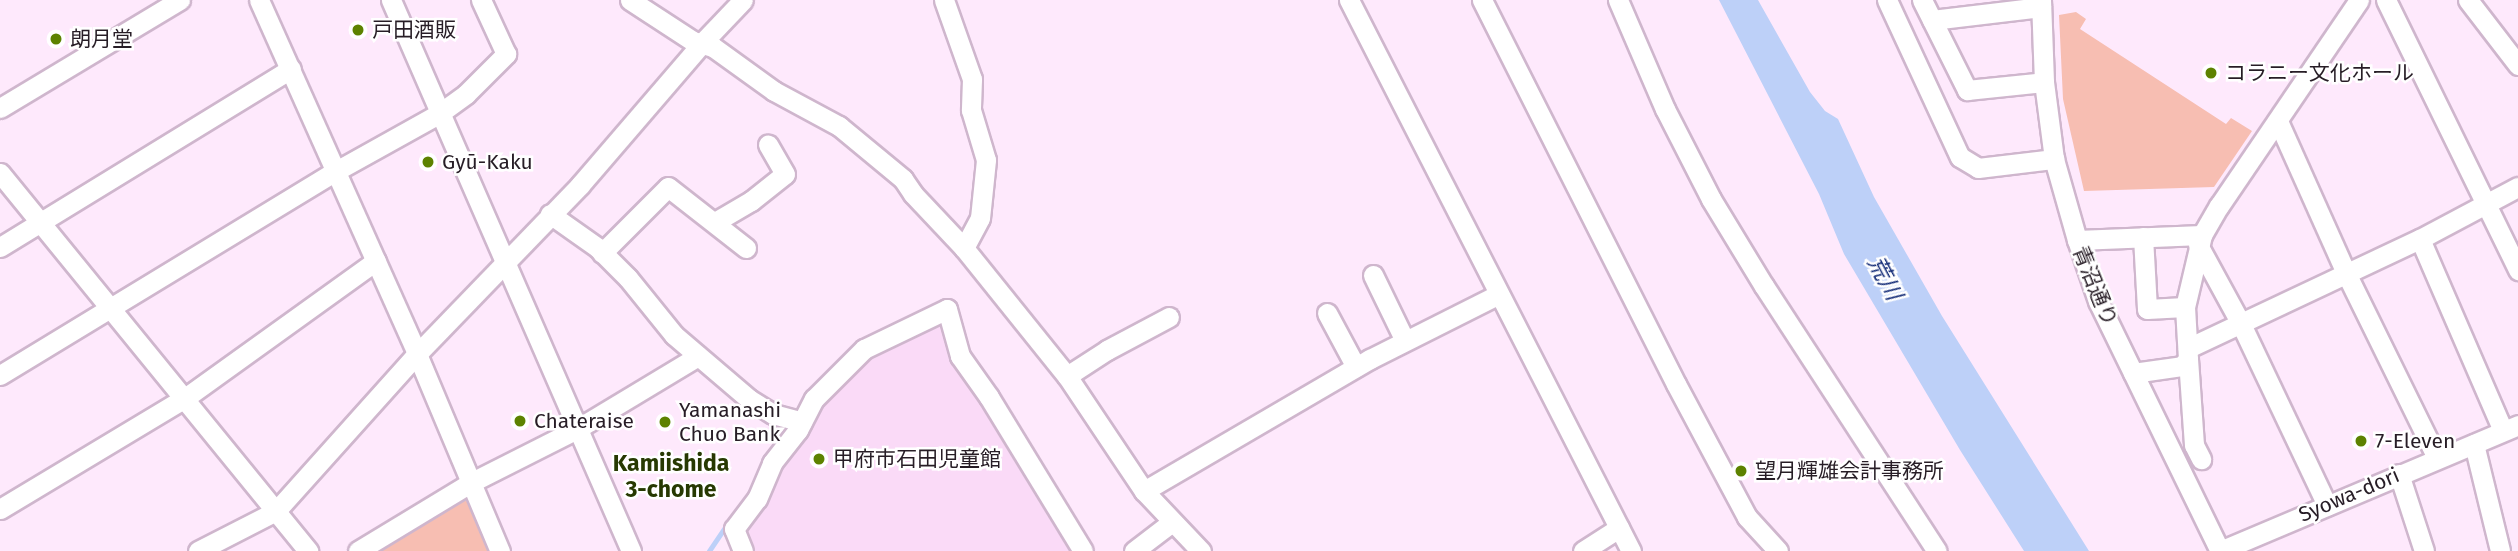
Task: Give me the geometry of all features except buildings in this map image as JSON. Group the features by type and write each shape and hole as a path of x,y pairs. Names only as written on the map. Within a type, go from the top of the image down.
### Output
{"street":[{"path":"0,108 180,0"},
{"path":"259,0 417,354 500,551"},
{"path":"391,0 631,551"},
{"path":"0,375 336,171 440,113 466,94 506,54 481,0"},
{"path":"630,0 660,22 713,47 774,91 839,126 903,179 913,194 964,248 1067,376 1144,491 1201,551"},
{"path":"198,551 276,510 417,354 637,122 702,43 743,0"},
{"path":"944,0 972,79 971,110 986,160 980,218 964,248"},
{"path":"1349,0 1632,551"},
{"path":"1482,0 1676,384 1747,517 1778,551"},
{"path":"1618,0 1665,109 1711,199 1764,286 1937,551"},
{"path":"1887,0 1960,157 1979,168 2054,159"},
{"path":"1922,0 1967,90 2045,82"},
{"path":"2201,459 2194,445 2185,307 2200,240 2359,0"},
{"path":"2386,0 2518,270"},
{"path":"2469,0 2518,65"},
{"path":"1932,20 2041,4"},
{"name":"青沼通り","path":"2041,4 2045,82 2054,159 2077,240 2098,301 2220,551"},
{"path":"0,247 291,69"},
{"path":"2278,121 2346,273 2437,458"},
{"path":"715,222 751,201 785,174 768,144"},
{"path":"0,173 308,551"},
{"path":"602,253 668,187 746,248"},
{"path":"2133,373 2182,366 2188,354 2240,322 2420,239 2518,187"},
{"path":"550,214 602,253 628,278 674,335 762,409 802,422"},
{"path":"2077,240 2143,237 2200,240"},
{"path":"2143,237 2147,309 2185,307"},
{"path":"2420,239 2510,428"},
{"path":"2200,240 2327,505"},
{"path":"0,509 185,398 376,261"},
{"path":"1373,275 1405,341"},
{"path":"1144,491 1356,367 1499,294"},
{"path":"743,551 734,528 757,499 772,464 814,400 864,349 947,309 960,356 989,397 1083,551"},
{"path":"1327,313 1356,367"},
{"path":"1067,376 1107,350 1169,317"},
{"path":"358,551 472,482 577,429 698,356"},
{"name":"Syowa-dori","path":"2220,551 2510,428"},
{"path":"2474,443 2500,551"},
{"path":"2399,474 2424,551"},
{"path":"1134,551 1172,522"},
{"path":"1583,551 1619,528"}],"shaded area":[{"path":"2076,12 2086,19 2080,29 2226,124 2231,118 2252,131 2214,187 2084,191 2063,99 2059,15"},
{"path":"935,319 946,322 1074,551 747,551 740,536 775,468 808,421 867,354"},
{"path":"464,500 468,502 490,551 375,551"}],"water":[{"name":"荒川","path":"1719,0 1758,0 1810,92 1825,111 1838,119 1874,197 1942,316 2089,551 2024,551 1960,450 1844,254 1819,194"}],"waterway":[{"path":"709,551 724,529"}],"place":[{"name":"戸田酒販","path":"358,30"},
{"name":"朗月堂","path":"56,39"},
{"name":"コラニー文化ホール","path":"2211,73"},
{"name":"Gyū-Kaku","path":"428,162"},
{"name":"Chateraise","path":"520,421"},
{"name":"Yamanashi Chuo Bank","path":"665,422"},
{"name":"7-Eleven","path":"2361,441"},
{"name":"甲府市石田児童館","path":"819,459"},
{"name":"望月輝雄会計事務所","path":"1741,471"}],"district":[{"name":"Kamiishida 3-chome","path":"671,476"}]}
